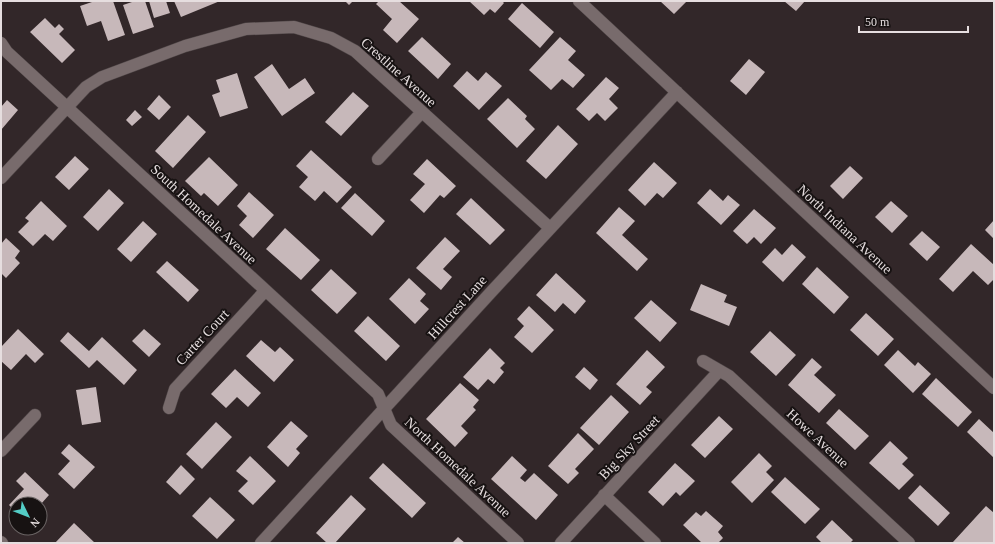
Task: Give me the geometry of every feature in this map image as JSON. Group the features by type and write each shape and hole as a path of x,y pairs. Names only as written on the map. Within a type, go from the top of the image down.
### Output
{"street":[{"name":"North Indiana Avenue","path":"579,1 994,388"},
{"name":"Crestline Avenue","path":"1,178 86,87 102,77 185,46 246,29 294,27 331,38 355,51 550,228"},
{"name":"South Homedale Avenue","path":"1,43 7,52 66,108 378,394 384,410"},
{"name":"Hillcrest Lane","path":"261,543 676,92"},
{"path":"378,158 422,112"},
{"name":"Carter Court","path":"169,408 175,389 265,291"},
{"name":"Howe Avenue","path":"703,361 729,376 909,543"},
{"name":"Big Sky Street","path":"561,543 719,370"},
{"name":"North Homedale Avenue","path":"384,410 391,425 518,543"},
{"path":"1,451 35,415"},
{"path":"604,495 655,543"}],"building":[{"path":"95,1 113,1 125,35 108,41 101,21 87,26 80,6"},
{"path":"135,1 145,1 154,27 133,34 123,5"},
{"path":"149,1 166,1 170,13 154,18"},
{"path":"174,1 220,1 181,17"},
{"path":"345,1 353,1 349,5"},
{"path":"379,1 399,1 419,19 397,43 383,30 392,19 376,4"},
{"path":"469,1 502,1 504,3 495,13 490,9 484,15"},
{"path":"660,1 687,1 674,14"},
{"path":"784,1 805,1 796,11"},
{"path":"522,3 554,32 540,48 508,19"},
{"path":"45,18 55,28 59,24 64,29 59,34 75,50 62,63 30,32"},
{"path":"422,37 451,64 438,79 408,51"},
{"path":"560,37 576,51 568,60 585,75 573,88 562,79 551,90 529,70"},
{"path":"749,59 765,72 746,95 730,81"},
{"path":"272,64 289,89 305,78 315,93 282,116 254,77"},
{"path":"467,71 478,81 486,72 502,86 479,110 453,86"},
{"path":"237,73 248,108 220,117 212,95 220,92 216,80"},
{"path":"606,77 619,88 609,99 618,108 605,121 597,113 589,121 576,109"},
{"path":"353,92 369,106 341,136 325,122"},
{"path":"159,95 171,107 159,120 147,109"},
{"path":"508,98 527,116 525,119 535,129 517,148 487,119"},
{"path":"7,100 18,110 1,130 1,107"},
{"path":"135,110 142,117 132,126 126,120"},
{"path":"188,115 206,132 173,168 155,151"},
{"path":"558,125 578,144 546,179 526,161"},
{"path":"311,150 352,187 337,203 324,191 315,201 299,187 308,177 296,166"},
{"path":"75,156 89,169 69,190 55,177"},
{"path":"209,157 238,185 218,206 204,193 201,196 185,181"},
{"path":"427,159 456,186 444,198 440,195 424,213 410,200 425,184 413,174"},
{"path":"654,162 677,183 663,198 657,193 645,206 628,190"},
{"path":"850,166 863,178 843,199 830,186"},
{"path":"109,189 124,203 98,231 83,217"},
{"path":"710,189 723,201 728,195 740,205 721,225 697,203"},
{"path":"249,192 274,215 253,238 239,225 247,216 237,206"},
{"path":"355,193 385,221 372,236 341,208"},
{"path":"471,198 505,230 490,245 456,214"},
{"path":"41,201 67,226 53,241 45,234 33,246 18,232 29,221 25,218"},
{"path":"891,201 908,216 892,233 875,217"},
{"path":"619,207 635,221 622,235 648,259 637,271 596,233"},
{"path":"754,209 776,228 761,244 754,237 747,244 733,231"},
{"path":"994,220 994,239 985,230"},
{"path":"143,221 157,234 131,262 117,249"},
{"path":"285,228 320,260 301,280 266,249"},
{"path":"922,231 940,247 927,261 909,244"},
{"path":"445,237 460,251 443,269 452,277 441,290 416,268"},
{"path":"6,238 20,251 15,258 20,263 6,278 1,273 1,244"},
{"path":"792,244 806,257 783,282 762,262 775,248 782,255"},
{"path":"971,244 994,265 994,279 988,285 973,271 953,292 939,279"},
{"path":"167,261 199,290 188,302 156,272"},
{"path":"817,267 849,297 834,314 802,284"},
{"path":"331,269 357,293 337,314 311,290"},
{"path":"556,273 586,301 575,314 563,303 555,312 536,295"},
{"path":"409,278 426,294 420,301 429,309 415,324 389,299"},
{"path":"701,284 727,295 724,302 737,307 729,326 690,310"},
{"path":"651,300 677,323 660,342 634,318"},
{"path":"529,306 554,330 532,353 514,337 524,326 517,319"},
{"path":"866,313 894,339 878,356 850,330"},
{"path":"368,316 400,346 386,361 354,331"},
{"path":"18,329 44,354 35,363 26,354 11,370 1,361 1,347"},
{"path":"144,329 161,344 149,357 132,341"},
{"path":"770,331 796,355 776,376 750,352"},
{"path":"68,332 89,351 102,337 137,370 124,385 97,360 89,368 60,341"},
{"path":"261,340 275,352 280,347 294,360 274,382 246,356"},
{"path":"490,348 505,363 500,368 504,372 494,384 488,379 478,390 463,377"},
{"path":"647,350 665,367 646,387 652,392 640,405 616,384"},
{"path":"898,350 915,366 918,362 931,374 913,393 884,365"},
{"path":"812,358 822,367 814,375 836,395 819,413 788,385"},
{"path":"584,367 598,380 590,390 575,377"},
{"path":"235,369 261,393 248,407 237,397 226,408 211,394"},
{"path":"936,378 972,412 958,427 922,394"},
{"path":"460,383 479,400 473,407 476,410 461,426 468,433 455,447 426,419"},
{"path":"96,387 101,422 82,425 76,390"},
{"path":"611,395 629,412 599,445 580,428"},
{"path":"839,409 869,436 855,450 826,423"},
{"path":"719,416 733,429 705,458 691,445"},
{"path":"979,419 994,433 994,458 967,432"},
{"path":"291,421 308,436 296,449 300,453 288,467 267,447"},
{"path":"216,422 232,437 202,469 186,454"},
{"path":"578,433 594,449 575,469 579,473 568,484 548,466"},
{"path":"890,441 908,458 902,464 914,475 899,490 869,463"},
{"path":"69,444 95,467 74,489 58,474 70,461 61,453"},
{"path":"759,453 772,466 766,472 774,480 752,503 731,482"},
{"path":"250,456 276,481 253,505 238,491 248,481 236,471"},
{"path":"512,456 527,470 520,478 525,482 534,473 558,495 536,520 491,479"},
{"path":"383,463 426,503 412,518 369,478"},
{"path":"675,463 695,481 680,496 676,492 663,506 648,492"},
{"path":"181,465 195,479 180,495 166,482"},
{"path":"25,472 49,495 17,496 24,489 16,481"},
{"path":"785,477 820,509 805,524 771,492"},
{"path":"920,485 950,513 938,526 908,498"},
{"path":"351,495 366,509 335,543 327,543 316,533"},
{"path":"210,497 235,520 217,539 192,516"},
{"path":"986,506 994,513 993,543 954,543 953,542"},
{"path":"706,511 723,526 718,532 723,538 718,543 702,543 683,525 696,512 701,516"},
{"path":"832,520 853,540 850,543 822,543 816,537"},
{"path":"74,523 95,543 55,543"},
{"path":"458,537 465,543 452,543"}]}
